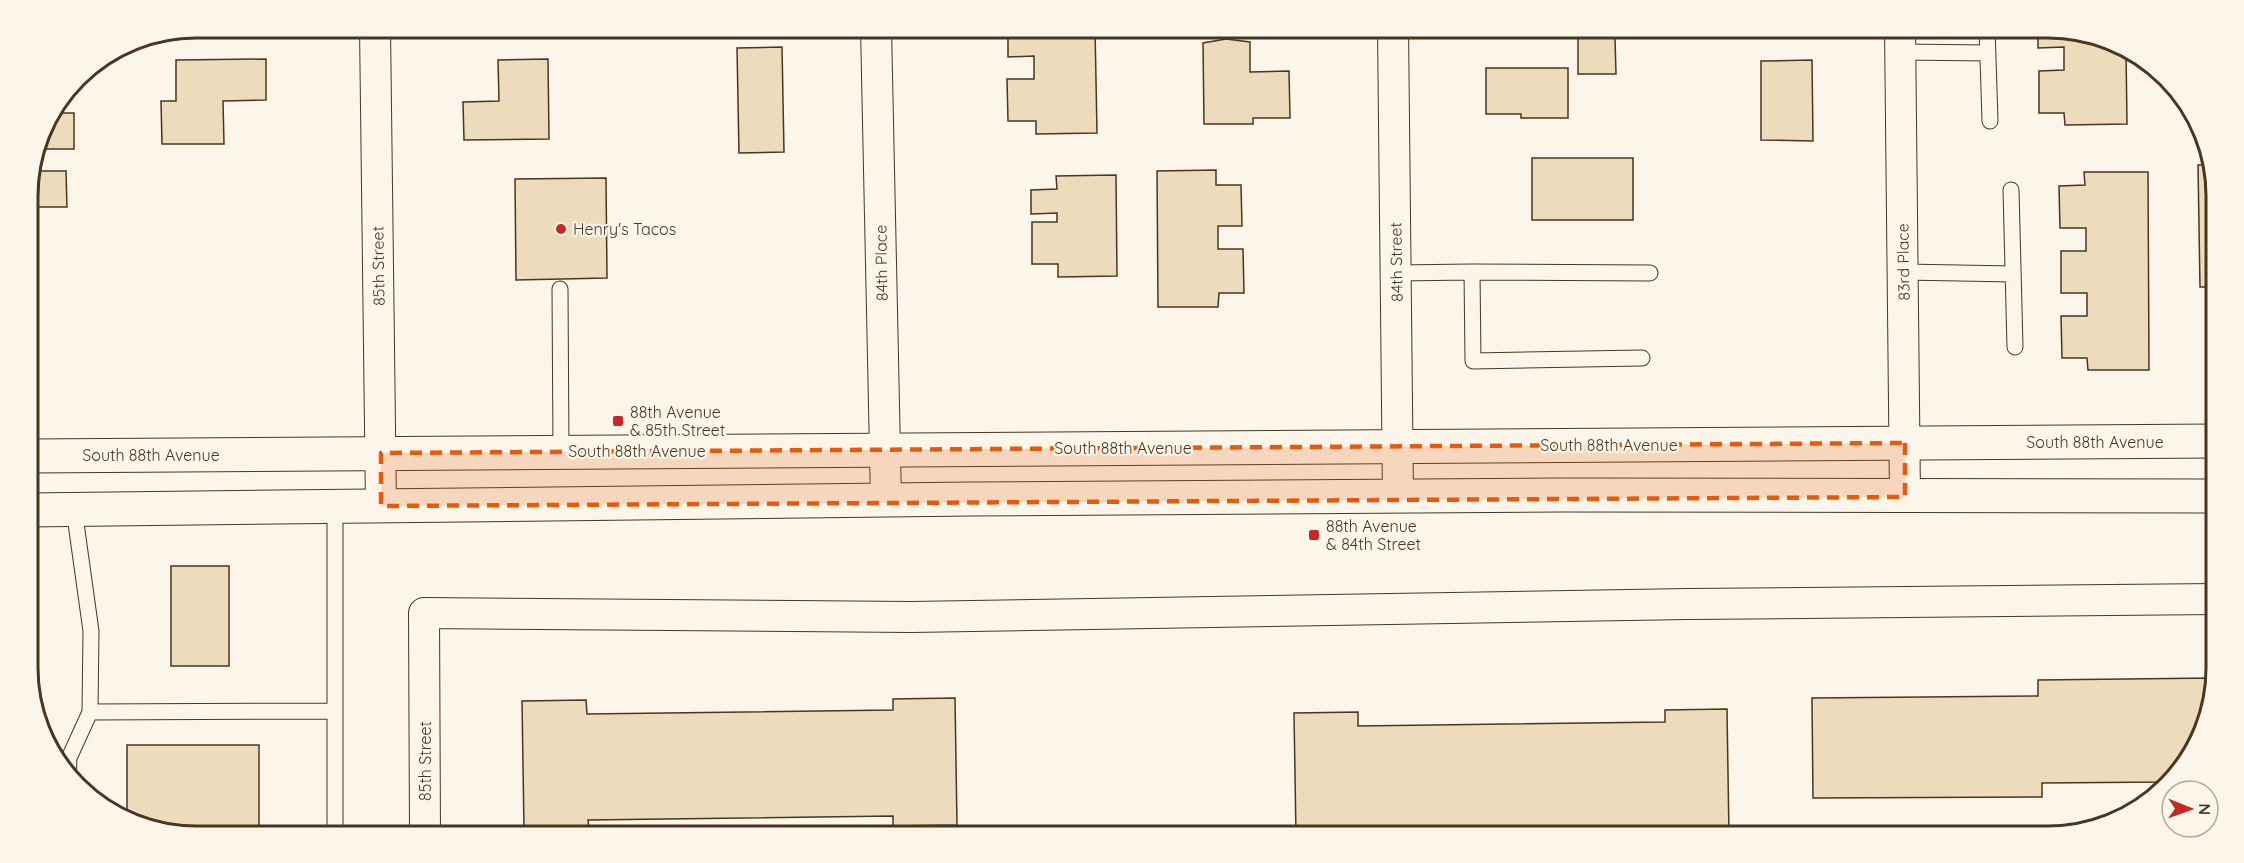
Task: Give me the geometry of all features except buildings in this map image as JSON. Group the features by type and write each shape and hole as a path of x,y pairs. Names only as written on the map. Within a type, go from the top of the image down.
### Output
{"street":[{"name":"84th Street","path":"1393,37 1398,497"},
{"name":"85th Street","path":"375,38 381,506"},
{"name":"84th Place","path":"876,38 886,500"},
{"name":"83rd Place","path":"1900,40 1905,496"},
{"name":"South 88th Avenue","path":"37,456 2206,441"},
{"path":"37,510 1560,495 2206,496"},
{"name":"85th Street","path":"425,826 424,613 912,617 1688,604 2206,599"}],"lane":[{"path":"1987,37 1990,121"},
{"path":"1900,40 1988,53"},
{"path":"2011,190 2015,347"},
{"path":"1472,272 1473,361 1642,358"},
{"path":"1903,272 2013,274"},
{"path":"1396,273 1650,273"},
{"path":"560,289 561,452"},
{"path":"335,506 335,826"},
{"path":"69,762 71,751 90,712 91,631 74,509"},
{"path":"90,712 335,711"}],"highlighted area":[{"path":"1905,443 1905,497 381,506 381,453"}],"place":[{"name":"Henry's Tacos","path":"561,229"},
{"name":"88th Avenue & 85th Street","path":"618,421"},
{"name":"88th Avenue & 84th Street","path":"1314,535"}]}
